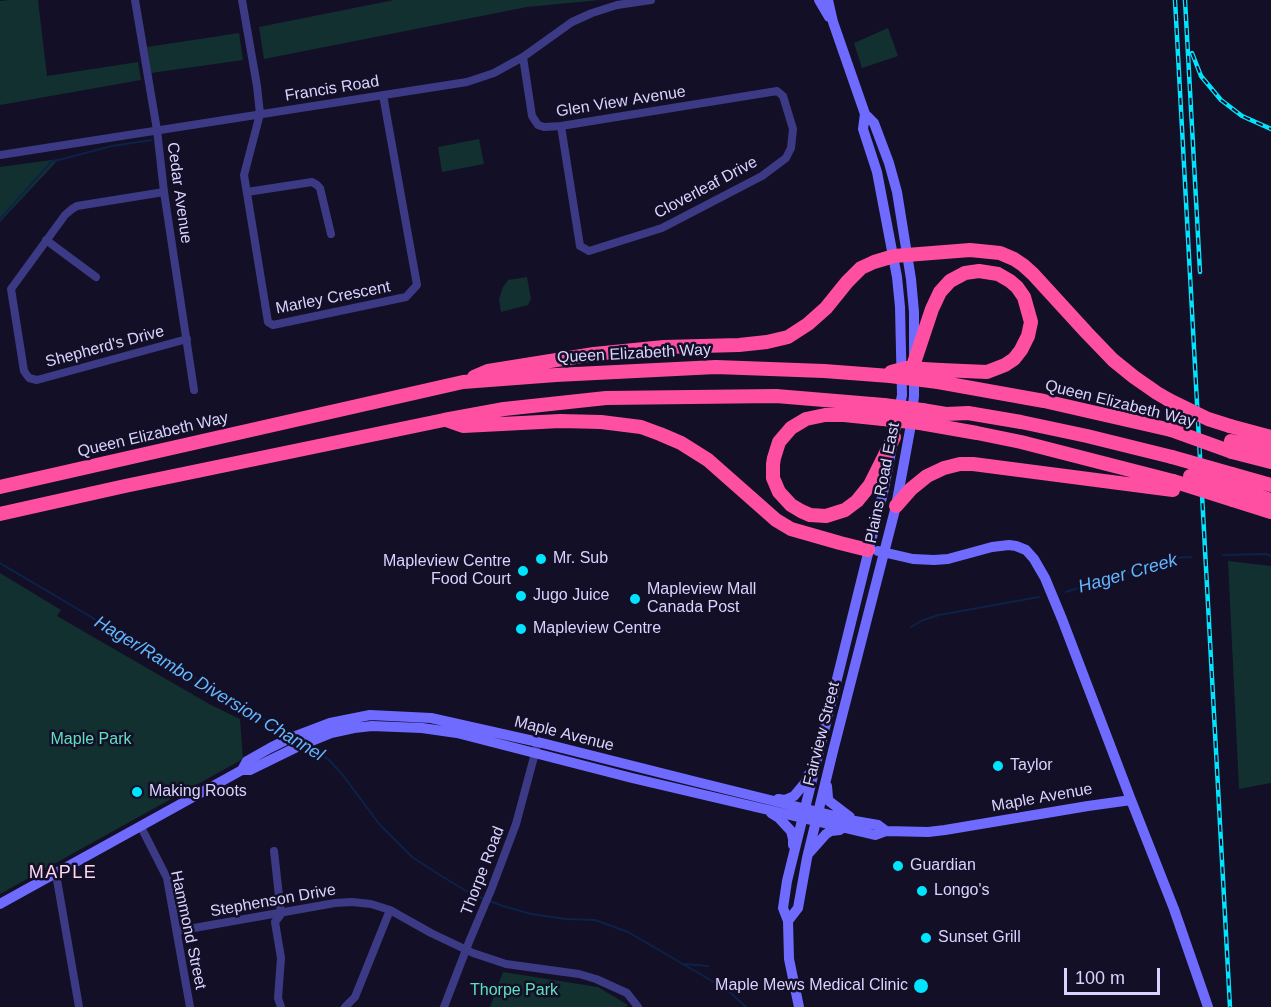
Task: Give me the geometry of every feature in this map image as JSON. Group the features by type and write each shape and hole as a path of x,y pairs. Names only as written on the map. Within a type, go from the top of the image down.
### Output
{"highway":[{"path":"463,382 488,370 594,354 664,347 739,345 788,337 826,308 861,268 874,262 900,256 970,250 1000,253 1014,259 1034,274 1113,360 1169,400 1208,419 1271,437"},
{"path":"914,363 932,309 940,292 950,281 965,273 979,271 998,274 1010,281 1024,297 1031,322 1022,350 1005,365 987,372 939,376"},
{"name":"Queen Elizabeth Way","path":"0,487 463,382 716,367 939,376 1171,430 1232,446 1271,462"},
{"path":"0,514 444,420 504,409 606,398 776,396 921,417 1173,481"},
{"path":"884,412 825,415 806,419 791,428 779,442 772,464 779,492 791,505 810,515 826,516 845,510 857,501 870,485 894,437"},
{"path":"921,417 968,413 1087,436 1172,457 1233,487 1271,512"},
{"path":"946,414 968,422 1022,433 1173,481"},
{"path":"444,420 463,426 560,421 601,422 641,427 681,443 708,460 776,520 791,529 868,550"},
{"path":"1232,446 1271,450"},
{"path":"896,506 927,476 960,464 1233,487 1271,485"},
{"path":"1233,487 1271,500"}],"main road":[{"name":"Plains Road East","path":"819,0 833,22"},
{"name":"Plains Road East","path":"828,0 833,22 865,114 874,123 897,192 902,395 883,493 868,550"},
{"name":"Plains Road East","path":"865,114 863,129 900,256 911,279 913,301 914,396 896,506 883,552 913,559 940,560 992,547 1010,545 1020,547 1030,554 1045,578 1062,619 1174,909 1208,1007"},
{"path":"868,550 883,552"},
{"name":"Fairview Street","path":"798,1007 789,959 788,921 783,908 793,855 868,550"},
{"name":"Fairview Street","path":"788,921 798,908 807,858 883,552"},
{"name":"Maple Avenue","path":"242,770 246,761 300,734 330,723 370,715 390,715 431,718 538,742 817,817 854,826 878,825 886,831 936,831 1131,800"},
{"name":"Maple Avenue","path":"0,904 242,770 250,770 311,740 354,728 372,726 422,728 457,733 632,778 766,804"},
{"path":"766,804 785,800 800,790 805,783 823,736"},
{"path":"807,858 816,844 831,831 854,826 828,798 830,764"},
{"path":"766,804 791,831 793,855"}],"street":[{"name":"Cedar Avenue","path":"135,0 157,130 194,390"},
{"path":"242,0 260,114"},
{"name":"Francis Road","path":"0,155 467,82 494,72 523,57 572,22 592,13 616,3 651,0"},
{"name":"Glen View Avenue","path":"523,57 531,112 538,125 544,127 777,91"},
{"name":"Cloverleaf Drive","path":"561,126 580,246 589,251 662,228 762,176 786,158 792,148 793,129 783,96 777,91"},
{"name":"Marley Crescent","path":"260,114 244,176 268,322 273,325 406,297 417,285 383,95"},
{"path":"247,192 312,182 320,188 331,234"},
{"name":"Shepherd's Drive","path":"165,192 77,206 65,214 11,289 24,371 29,378 37,380 187,339"},
{"path":"46,240 96,277"},
{"name":"Thorpe Road","path":"444,1007 516,824 538,742"},
{"name":"Hammond Street","path":"141,827 167,878 190,1007"},
{"path":"274,851 281,914 275,922 281,957 278,998 281,1007"},
{"path":"56,874 79,1007"},
{"name":"Stephenson Drive","path":"177,931 335,903 370,904 390,910 466,950 506,964 579,974 596,979 627,993 638,1007"},
{"path":"345,1007 355,997 390,910"}],"green space":[{"path":"38,0 47,76 138,62 141,80 0,105 0,1"},
{"path":"394,0 600,0 527,7 264,59 259,27"},
{"path":"888,28 898,56 862,68 854,43"},
{"path":"239,33 243,60 151,73 147,47"},
{"path":"479,139 484,164 442,172 438,147"},
{"path":"59,159 0,222 0,167"},
{"path":"527,277 531,299 528,305 501,312 499,299 508,280"},
{"path":"1228,561 1271,566 1271,783 1239,789"},
{"name":"Maple Park","path":"0,573 61,610 57,616 211,705 240,719 243,759 0,894"},
{"name":"Thorpe Park","path":"503,972 598,987 628,1005 626,1007 490,1007"}],"waterway":[{"path":"0,219 51,162 112,146 152,140"},
{"name":"Hager Creek","path":"1223,555 1266,554 1271,556"},
{"name":"Hager Creek","path":"1066,592 1174,558 1191,557"},
{"name":"Hager/Rambo Diversion Channel","path":"0,563 289,734"},
{"name":"Hager Creek","path":"911,627 939,615 1039,597"},
{"name":"Hager/Rambo Diversion Channel","path":"310,746 329,760 342,774 380,825 412,857 471,894 531,914 595,920 628,932 719,985 746,1007"},
{"name":"Hager Creek","path":"684,964 708,966"}],"railway":[{"path":"1175,0 1230,1007"},
{"path":"1185,0 1200,272"},
{"path":"1192,53 1201,76 1221,100 1242,116 1271,129"}],"place":[{"name":"Mr. Sub","path":"541,559"},
{"name":"Mapleview Centre Food Court","path":"523,571"},
{"name":"Jugo Juice","path":"521,596"},
{"name":"Mapleview Mall Canada Post","path":"635,599"},
{"name":"Mapleview Centre","path":"521,629"},
{"name":"Taylor","path":"998,766"},
{"name":"Making Roots","path":"137,792"},
{"name":"Guardian","path":"898,866"},
{"name":"Longo's","path":"922,891"},
{"name":"Sunset Grill","path":"926,938"},
{"name":"Maple Mews Medical Clinic","path":"921,986"}],"district":[{"name":"MAPLE","path":"63,873"}]}
